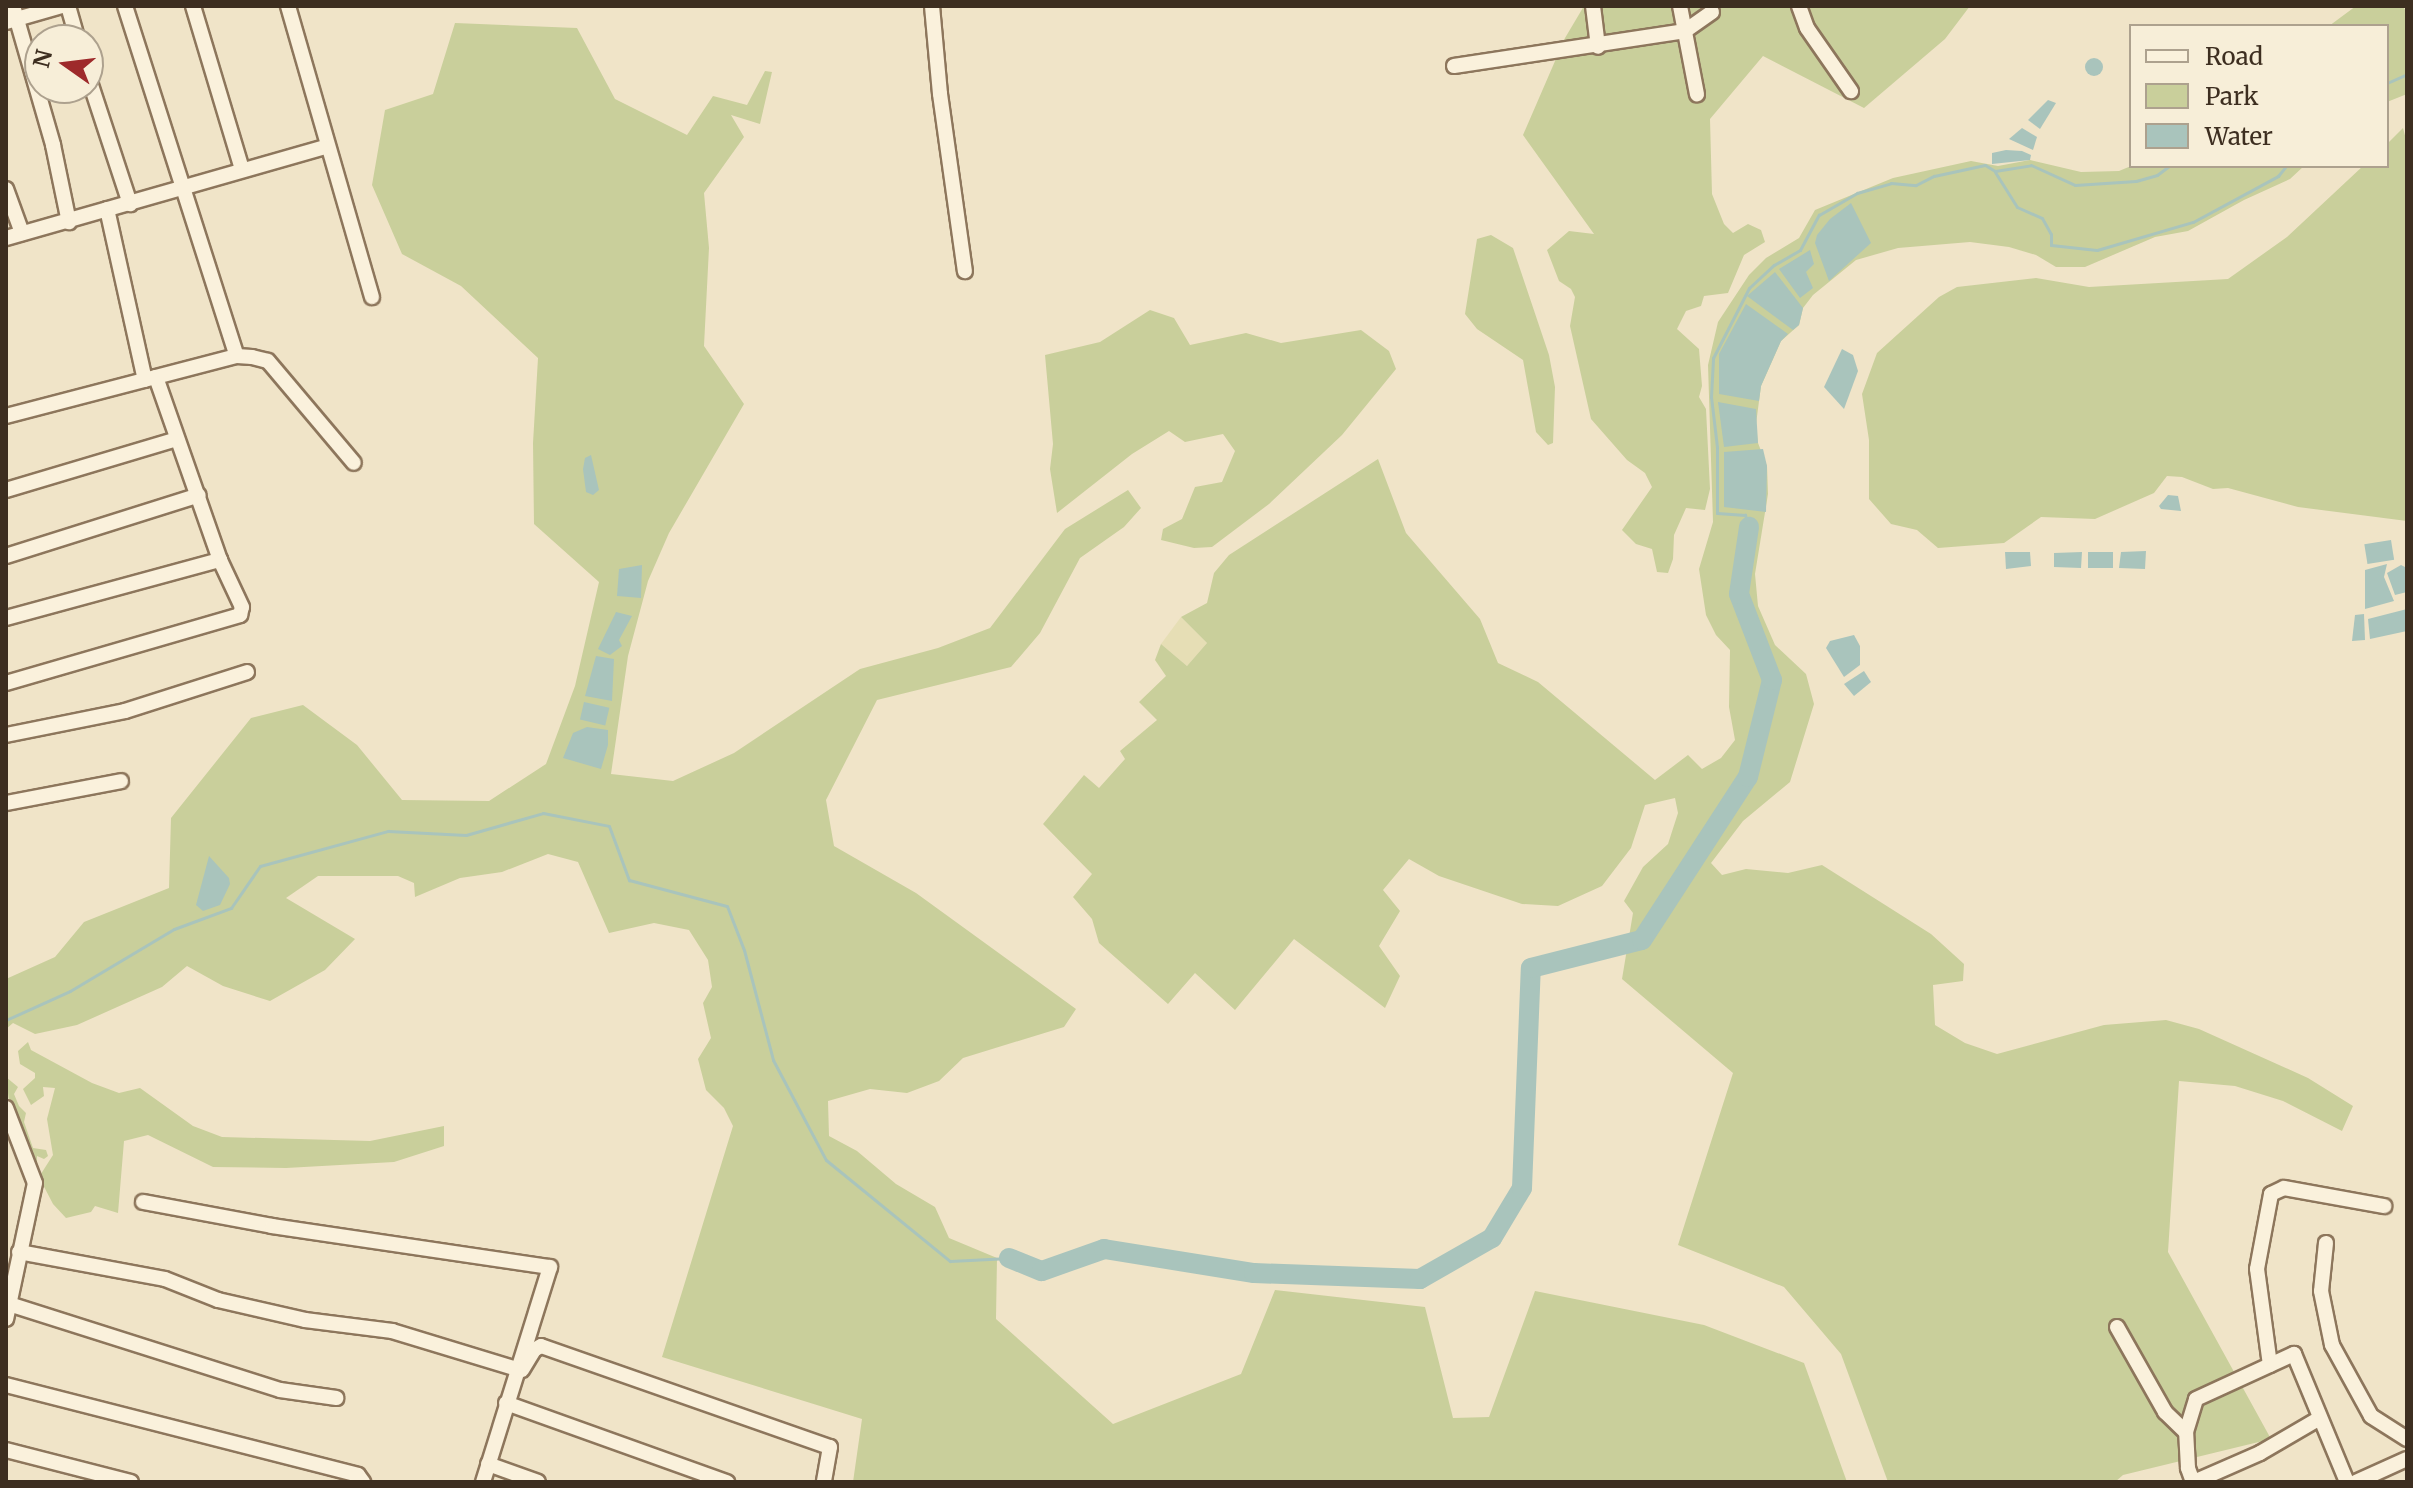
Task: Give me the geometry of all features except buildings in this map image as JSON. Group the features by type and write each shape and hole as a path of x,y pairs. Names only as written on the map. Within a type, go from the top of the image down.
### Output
{"street":[{"path":"62,6 12,15 53,145 69,222"},
{"path":"125,6 171,141 183,189 237,356"},
{"path":"193,6 242,169"},
{"path":"288,6 326,147 372,297"},
{"path":"932,6 940,94 965,271"},
{"path":"1593,6 1598,47"},
{"path":"1680,6 1697,94"},
{"path":"1799,6 1807,28 1851,91"},
{"path":"1454,66 1598,47 1685,31 1712,12"},
{"path":"97,104 130,204"},
{"path":"6,238 326,147"},
{"path":"6,189 22,233"},
{"path":"6,683 235,619 242,607 220,560 199,495 150,378 107,209"},
{"path":"6,416 237,356 268,361 354,463"},
{"path":"6,490 177,439"},
{"path":"6,556 199,495"},
{"path":"6,618 220,560"},
{"path":"6,735 125,711 247,672"},
{"path":"6,803 121,781"},
{"path":"6,1108 35,1183 8,1312 280,1390 336,1398"},
{"path":"2270,1365 2257,1269 2271,1194 2284,1188 2384,1206"},
{"path":"143,1202 272,1226 550,1267 483,1482"},
{"path":"2326,1243 2321,1291 2332,1345 2371,1416 2407,1439"},
{"path":"19,1252 165,1279 230,1304 305,1320 392,1331 516,1371 525,1367 534,1350 541,1346 830,1447 824,1482"},
{"path":"2117,1327 2165,1412 2186,1432"},
{"path":"2320,1418 2260,1453 2193,1482 2188,1468 2186,1432 2196,1399 2296,1355 2347,1482"},
{"path":"6,1385 358,1475 363,1482"},
{"path":"506,1403 727,1482"},
{"path":"6,1450 131,1482"},
{"path":"2356,1482 2407,1459"},
{"path":"488,1464 538,1482"}],"shaded area":[{"path":"1181,617 1207,643 1187,666 1161,644"}],"green space":[{"path":"1584,6 1970,6 1945,39 1864,108 1763,56 1710,119 1712,194 1724,224 1733,233 1748,224 1761,230 1765,242 1744,255 1728,293 1704,296 1701,306 1686,311 1677,329 1699,349 1702,386 1699,397 1706,409 1710,489 1705,510 1686,508 1674,535 1673,559 1668,573 1657,572 1652,549 1636,544 1622,530 1652,487 1645,473 1627,460 1591,419 1570,326 1575,297 1571,289 1559,281 1547,250 1569,231 1594,234 1523,135 1565,38"},
{"path":"2356,6 2402,6 2407,12 2407,94 2389,101 2389,24 2332,24"},
{"path":"455,23 577,28 615,99 687,135 713,96 747,105 765,71 772,72 760,124 731,115 744,137 704,193 709,248 704,346 744,404 669,533 648,581 628,656 611,774 673,781 734,753 860,669 938,648 990,628 1065,529 1128,490 1141,508 1124,527 1080,558 1040,633 1011,667 877,700 826,800 834,846 916,893 1076,1009 1064,1027 963,1058 939,1081 907,1093 870,1089 828,1101 829,1136 857,1151 896,1184 935,1207 949,1238 997,1258 996,1319 1113,1424 1241,1374 1275,1290 1425,1307 1453,1418 1489,1417 1535,1291 1704,1325 1804,1363 1847,1482 853,1482 862,1419 662,1357 733,1126 724,1108 706,1090 698,1059 711,1038 703,1003 712,987 708,960 689,930 654,923 609,933 578,862 548,854 502,872 460,878 415,897 414,883 398,876 318,876 286,898 355,939 325,970 270,1001 223,986 187,966 162,987 77,1025 35,1034 13,1023 6,1029 6,979 55,957 84,922 169,888 171,818 251,718 303,705 357,745 402,800 489,801 546,764 575,686 599,582 534,524 533,443 538,358 461,286 402,254 372,185 385,110 433,94"},
{"path":"2403,128 2407,143 2407,521 2298,507 2228,488 2213,489 2182,477 2167,476 2154,493 2095,519 2041,517 2004,543 1938,548 1917,530 1891,524 1869,499 1869,440 1862,394 1877,353 1939,297 1957,287 2036,278 2089,287 2228,279 2287,237 2361,168 2389,168 2389,142"},
{"path":"2030,160 2081,172 2119,171 2129,167 2302,168 2290,179 2188,231 2155,237 2085,267 2056,267 2036,255 2009,247 1970,242 1898,248 1856,260 1813,295 1803,308 1799,325 1781,341 1761,386 1756,424 1758,443 1767,466 1768,494 1755,574 1758,606 1775,645 1806,674 1814,704 1790,782 1743,821 1711,863 1722,875 1746,869 1788,873 1822,865 1931,934 1964,964 1963,981 1933,985 1935,1025 1965,1043 1997,1054 2104,1025 2166,1020 2199,1029 2308,1078 2353,1106 2342,1131 2283,1101 2235,1086 2179,1081 2168,1252 2271,1439 2123,1475 2115,1482 1888,1482 1841,1354 1784,1287 1678,1245 1733,1073 1622,979 1633,913 1624,901 1643,867 1668,844 1678,813 1675,798 1645,805 1631,848 1602,886 1558,906 1522,904 1439,876 1409,859 1383,890 1400,911 1379,946 1400,976 1385,1008 1294,939 1235,1010 1195,973 1168,1004 1099,943 1092,919 1073,897 1092,874 1043,824 1084,775 1099,788 1125,759 1120,751 1157,720 1139,702 1166,676 1155,660 1161,644 1187,666 1207,643 1181,617 1207,603 1214,573 1229,555 1378,459 1406,533 1480,619 1498,663 1538,682 1655,780 1688,755 1702,769 1721,758 1735,740 1729,707 1730,650 1716,635 1706,615 1699,569 1713,522 1708,365 1718,322 1749,275 1766,258 1799,238 1815,210 1893,178 1971,161 1998,166"},
{"path":"1491,235 1513,248 1549,355 1555,387 1553,443 1548,445 1536,432 1523,360 1477,329 1465,314 1477,239"},
{"path":"1150,310 1174,318 1190,345 1246,333 1281,343 1361,330 1389,351 1396,369 1342,435 1269,504 1212,547 1194,548 1161,540 1163,529 1182,519 1195,487 1222,482 1235,451 1223,434 1185,442 1169,431 1132,454 1057,513 1050,469 1053,444 1045,355 1100,342"},
{"path":"28,1042 31,1050 92,1083 119,1093 140,1088 193,1126 222,1137 370,1141 444,1126 444,1146 394,1162 286,1168 213,1167 148,1135 124,1141 118,1213 95,1206 91,1212 66,1218 53,1204 39,1177 53,1155 47,1119 55,1088 43,1087 44,1096 31,1105 23,1089 35,1078 35,1073 20,1064 18,1051"},
{"path":"6,1077 18,1087 14,1094 26,1113 24,1122 33,1148 46,1150 48,1156 44,1159 37,1156 37,1165 34,1166 11,1117"}],"water":[{"path":"2090,58 2098,58 2103,67 2101,74 2090,76 2085,71 2085,63"},
{"path":"2048,100 2056,103 2040,129 2028,120"},
{"path":"2022,128 2037,137 2033,150 2009,139"},
{"path":"2022,151 2031,155 2030,160 1992,164 1992,153"},
{"path":"1851,203 1871,243 1829,281 1815,243 1817,235 1830,219"},
{"path":"1810,250 1814,264 1806,272 1813,288 1800,298 1779,269"},
{"path":"1775,272 1803,308 1799,325 1793,330 1747,296"},
{"path":"1746,304 1788,334 1781,341 1761,386 1759,401 1719,394 1719,354"},
{"path":"1842,349 1853,355 1858,371 1844,409 1824,387"},
{"path":"1718,402 1756,409 1758,443 1724,447"},
{"path":"1763,449 1767,466 1766,512 1724,507 1724,452"},
{"path":"591,455 599,490 593,495 586,492 583,469 585,458"},
{"path":"2168,495 2178,496 2181,511 2161,509 2159,506"},
{"path":"2391,540 2394,560 2367,564 2364,544"},
{"path":"2146,551 2145,569 2119,568 2121,552"},
{"path":"2005,552 2030,552 2031,566 2006,569"},
{"path":"2082,552 2081,568 2054,567 2054,553"},
{"path":"2088,552 2113,552 2113,568 2088,568"},
{"path":"2387,564 2384,577 2394,601 2365,609 2365,570"},
{"path":"642,565 641,598 617,596 619,569"},
{"path":"2401,565 2407,568 2407,592 2395,595 2387,573"},
{"path":"2407,609 2407,631 2370,639 2368,619"},
{"path":"616,612 632,616 619,640 622,646 610,655 598,649"},
{"path":"2364,614 2365,640 2352,641 2355,615"},
{"path":"1854,635 1860,646 1860,665 1844,677 1826,648 1830,641"},
{"path":"596,656 614,659 612,701 585,696"},
{"path":"1864,671 1871,682 1854,696 1844,684"},
{"path":"584,702 609,708 605,725 580,720"},
{"path":"587,727 608,730 608,745 601,769 563,758 573,733"},
{"path":"209,856 229,878 230,884 220,905 203,911 196,905"}],"waterway":[{"path":"2389,82 2407,74"},
{"path":"1749,527 1745,515 1717,513 1717,447 1711,397 1713,358 1749,288 1774,265 1800,250 1819,215 1857,193 1891,183 1916,185 1934,176 1985,165 1995,171 2031,165 2075,185 2136,181 2157,175 2166,168"},
{"path":"1995,172 2017,207 2042,218 2051,234 2051,245 2097,250 2193,222 2278,176 2284,168"},
{"path":"1009,1258 1042,1271 1104,1249 1254,1273 1420,1279 1492,1238 1522,1188 1531,968 1642,940 1748,777 1772,680 1739,594 1749,527"},
{"path":"6,1020 70,991 174,929 231,908 260,866 388,831 466,835 543,813 609,826 629,880 727,906 744,950 773,1060 826,1160 950,1261 1009,1258"}]}
